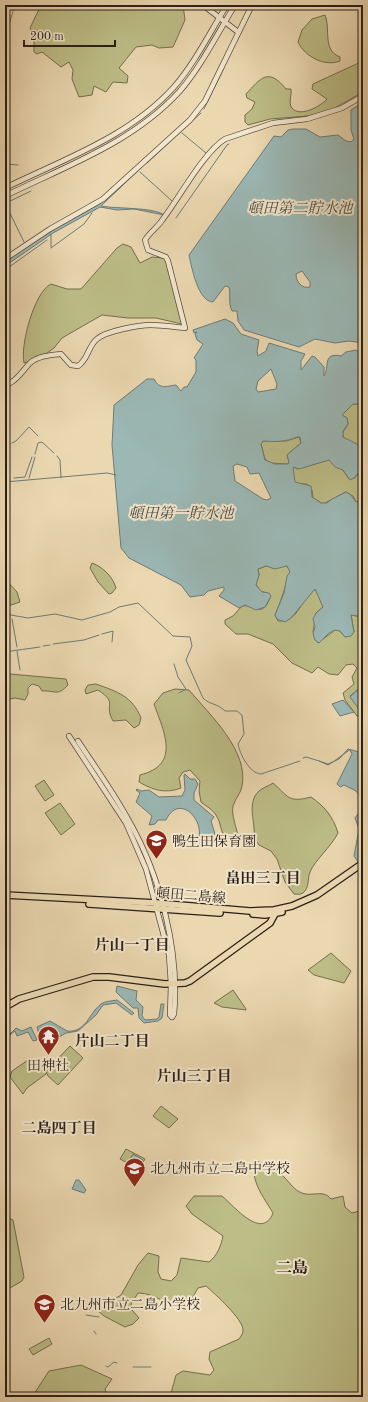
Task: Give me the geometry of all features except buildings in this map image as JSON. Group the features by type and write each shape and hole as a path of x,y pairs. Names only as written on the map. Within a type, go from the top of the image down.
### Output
{"main road":[{"name":"頓田二島線","path":"5,898 159,907 250,911 274,910 292,906 317,896 363,863"},
{"name":"頓田二島線","path":"5,895 265,915 275,914 300,907 318,898 363,867"},
{"path":"5,1007 19,999 93,977 109,977 173,984 185,983 195,978 270,923 275,914"}],"street":[{"path":"5,29 12,5"},
{"path":"203,5 238,32"},
{"path":"5,188 103,141 144,116 184,74 227,5"},
{"path":"5,196 109,145 145,123 180,90 197,67 235,5"},
{"path":"5,259 50,229 103,200 190,120 205,101 252,5"},
{"path":"10,383 17,379 31,362 41,357 61,354 70,365 78,366 84,361 93,342 98,337 110,333 150,325 185,328 168,261 166,257 148,250 145,245 145,240 167,215 213,149 225,139 282,121 308,119 342,108 363,96"},
{"path":"69,736 126,823 146,869 171,940 173,984 174,1014 172,1017 170,1015 173,984"},
{"path":"78,741 129,821 155,882 159,907"}],"green space":[{"path":"41,5 142,5 144,9 149,5 183,5 185,20 173,47 159,48 152,45 136,47 119,68 128,76 127,83 113,82 106,92 94,86 92,95 79,97 72,79 73,70 69,62 61,67 42,52 37,54 34,52 34,36 30,28"},
{"path":"325,15 329,45 334,54 340,57 340,61 334,63 322,62 310,56 298,42 302,30 312,19"},
{"path":"363,61 363,92 331,110 308,116 270,119 248,125 245,122 245,115 252,109 255,102 247,98 246,94 256,83 265,77 274,78 286,89 291,89 290,104 292,108 300,112 315,108 327,99 312,89 313,84"},
{"path":"123,244 131,247 140,263 152,257 164,258 167,260 182,324 156,318 128,318 102,315 62,338 54,348 40,358 24,363 23,355 26,333 34,308 45,289 51,284 67,289 81,289 117,248"},
{"path":"353,404 359,404 363,408 363,447 350,442 343,435 343,432 348,424 347,418 342,415"},
{"path":"299,437 301,443 287,455 289,462 288,464 270,463 265,459 261,444 263,441 286,441"},
{"path":"329,460 343,470 349,479 355,478 360,470 363,469 363,500 356,502 353,496 346,492 323,504 313,498 312,490 307,484 296,484 293,480 293,466 297,469"},
{"path":"92,563 104,570 113,580 116,588 112,593 109,594 98,582 90,568"},
{"path":"266,566 287,566 290,571 275,615 278,621 285,621 291,618 307,597 316,589 323,607 316,613 313,632 318,643 335,630 340,631 345,637 354,632 351,615 363,617 363,685 350,696 360,708 363,706 363,717 357,716 345,700 343,693 354,684 352,677 357,668 353,664 346,665 338,675 329,674 318,667 312,673 292,663 273,644 248,634 236,634 225,624 225,620 233,616 242,606 261,609 267,604 270,598 267,593 260,591 256,584 259,575 258,569"},
{"path":"5,579 17,592 20,602 5,607"},
{"path":"10,674 66,679 68,685 61,691 56,692 42,691 39,686 32,684 28,688 28,694 25,700 15,698 10,699 8,703 9,711 5,713 5,684 9,681 7,677"},
{"path":"96,684 118,692 129,700 141,718 139,725 134,728 126,720 113,721 109,711 108,698 98,690 86,694 85,690 88,685"},
{"path":"175,689 189,690 226,734 240,760 243,773 242,786 233,806 233,818 239,839 232,839 224,835 216,815 201,802 199,791 200,781 190,770 183,772 179,778 181,788 175,790 159,790 139,782 140,775 153,770 161,764 165,756 165,736 154,704 163,693"},
{"path":"44,780 54,795 45,801 35,786"},
{"path":"273,783 289,798 303,799 311,797 316,800 331,817 338,833 312,867 307,888 301,894 294,894 285,882 277,859 271,851 259,845 254,838 252,813 253,801 259,791"},
{"path":"60,803 75,824 61,835 45,813"},
{"path":"331,953 351,971 344,983 314,975 308,970"},
{"path":"233,990 246,1010 222,1007 214,1003"},
{"path":"70,1046 83,1058 58,1085 48,1076 46,1071"},
{"path":"31,1058 46,1071 46,1074 27,1088 23,1094 10,1077 12,1071"},
{"path":"161,1106 178,1119 169,1128 153,1116"},
{"path":"126,1149 145,1159 139,1169 120,1159"},
{"path":"255,1161 263,1163 274,1169 299,1192 306,1194 325,1194 331,1199 343,1196 345,1207 352,1213 363,1210 363,1397 170,1397 176,1375 183,1371 210,1375 214,1370 209,1359 210,1352 239,1339 243,1330 242,1325 234,1313 206,1286 198,1288 186,1309 173,1306 151,1295 138,1293 131,1304 132,1310 139,1318 133,1324 125,1327 104,1316 97,1310 121,1295 138,1265 148,1253 159,1256 158,1272 161,1279 171,1281 177,1275 181,1258 209,1262 214,1257 220,1247 223,1236 192,1214 186,1206 194,1196 222,1196 248,1219 255,1223 262,1224 268,1221 273,1213 258,1188 254,1175"},
{"path":"5,1216 13,1220 24,1277 22,1281 5,1291"},
{"path":"49,1338 52,1344 33,1355 29,1349"},
{"path":"81,1365 112,1379 105,1389 108,1397 32,1397 49,1371"}],"water":[{"name":"頓田第二貯水池","path":"363,102 363,343 349,341 335,343 315,339 299,347 244,330 238,321 237,311 232,311 229,287 225,286 213,302 203,296 196,283 189,255 274,136 281,137 288,130 306,129 320,137 338,135 346,141 351,142 354,139 351,130 351,110","holes":["302,271 310,282 310,287 302,286 298,282 296,274"]},
{"path":"146,163 101,206 144,209 159,212 164,215 134,209 117,210 100,207 53,233 5,266 5,262 39,238 100,204"},
{"name":"頓田第一貯水池","path":"225,319 233,323 241,334 259,340 257,351 258,356 266,351 269,343 305,354 301,361 301,370 312,356 315,357 324,367 324,376 329,358 331,356 341,356 346,352 356,350 363,358 363,408 359,404 353,404 342,415 347,418 348,424 343,431 343,437 363,447 363,469 350,480 343,470 335,467 329,460 299,469 293,467 295,482 311,486 312,497 321,503 327,503 346,492 351,495 356,502 363,500 363,617 351,615 354,632 351,636 345,637 340,631 335,630 329,633 319,643 315,640 313,634 315,627 313,619 316,613 323,607 315,589 291,618 285,622 277,619 275,615 284,593 287,576 290,572 287,566 275,569 266,566 258,569 259,575 256,585 262,592 269,593 271,596 265,607 256,610 245,605 239,608 219,596 224,590 224,587 208,591 204,595 190,597 181,585 129,558 121,548 112,445 114,405 147,379 154,379 161,386 176,385 181,391 184,387 187,387 196,372 196,360 194,358 203,344 197,340 195,334 197,332 194,333 193,330","holes":["271,369 277,384 276,389 258,392 256,389 258,381","300,437 301,443 287,455 289,462 288,464 275,464 265,460 261,444 263,441 271,442","237,464 247,467 250,474 259,473 271,498 267,500 263,499 235,481 233,466"]},
{"path":"363,685 363,706 359,709 350,697"},
{"path":"343,700 354,712 340,716 332,704"},
{"path":"348,749 363,753 363,801 356,791 344,785 340,787 337,784 352,754 350,750 343,755"},
{"path":"185,774 190,779 195,779 198,784 194,793 194,800 214,817 211,821 215,834 208,841 199,845 192,846 191,844 199,837 199,829 197,822 188,811 177,809 171,812 166,820 158,820 155,824 149,825 152,816 136,802 140,793 136,790 137,789 141,791 149,790 159,797 182,796 185,790"},
{"path":"360,811 363,813 363,859 358,862 354,856 359,829 355,818"},
{"path":"117,986 137,991 136,1000 143,1007 142,1016 145,1020 157,1019 159,1017 161,1004 164,1004 162,1018 158,1021 144,1023 139,1018 138,1008 133,1008 116,992"},
{"path":"117,1000 134,1013 132,1015 116,1003 103,1005 96,1015 78,1031 66,1033 59,1037 49,1034 42,1039 40,1038 37,1027 50,1021 67,1031 79,1029 87,1022 101,1004"},
{"path":"31,1027 37,1040 33,1041 28,1032 17,1036 15,1031 5,1039 16,1028 22,1031"},
{"path":"133,1154 143,1160 140,1165 130,1159"},
{"path":"76,1180 79,1180 86,1190 84,1193 72,1189"}],"waterway":[{"path":"243,28 255,5"},
{"path":"204,109 224,68"},
{"path":"147,163 201,113"},
{"path":"182,133 206,153"},
{"path":"176,218 229,144"},
{"path":"5,164 18,165"},
{"path":"140,172 172,201"},
{"path":"6,203 31,191"},
{"path":"5,203 24,242"},
{"path":"51,248 84,224 92,213"},
{"path":"51,234 51,247"},
{"path":"5,270 47,240"},
{"path":"12,443 16,441 29,427 38,436"},
{"path":"35,454 38,443 42,442 54,453"},
{"path":"57,456 60,460 61,478"},
{"path":"14,478 25,477 32,457"},
{"path":"29,478 35,457"},
{"path":"5,482 107,473 116,475"},
{"path":"5,614 28,618 55,614 82,620 110,612 119,607 138,603 173,636 190,637 192,646 186,660 203,698 225,711 237,711 242,715 244,734 238,744 243,758 249,767 261,774 300,761"},
{"path":"12,619 17,647"},
{"path":"102,634 113,631 112,642"},
{"path":"53,644 84,640 99,635"},
{"path":"43,646 50,645"},
{"path":"11,651 40,647"},
{"path":"5,652 9,651"},
{"path":"17,651 20,670"},
{"path":"174,664 178,677 186,689 179,693"},
{"path":"303,758 306,757 319,761"},
{"path":"86,1315 99,1317"},
{"path":"106,1366 108,1367 114,1362 117,1363"},
{"path":"133,1367 151,1367"}],"place":[{"name":"鴨生田保育園","path":"157,860"},
{"name":"田神社","path":"48,1056"},
{"name":"北九州市立二島中学校","path":"134,1188"},
{"name":"北九州市立二島小学校","path":"44,1324"}],"district":[{"name":"畠田三丁目","path":"263,878"},
{"name":"片山一丁目","path":"132,945"},
{"name":"片山二丁目","path":"112,1041"},
{"name":"片山三丁目","path":"194,1076"},
{"name":"二島四丁目","path":"59,1128"},
{"name":"二島","path":"292,1267"}]}
